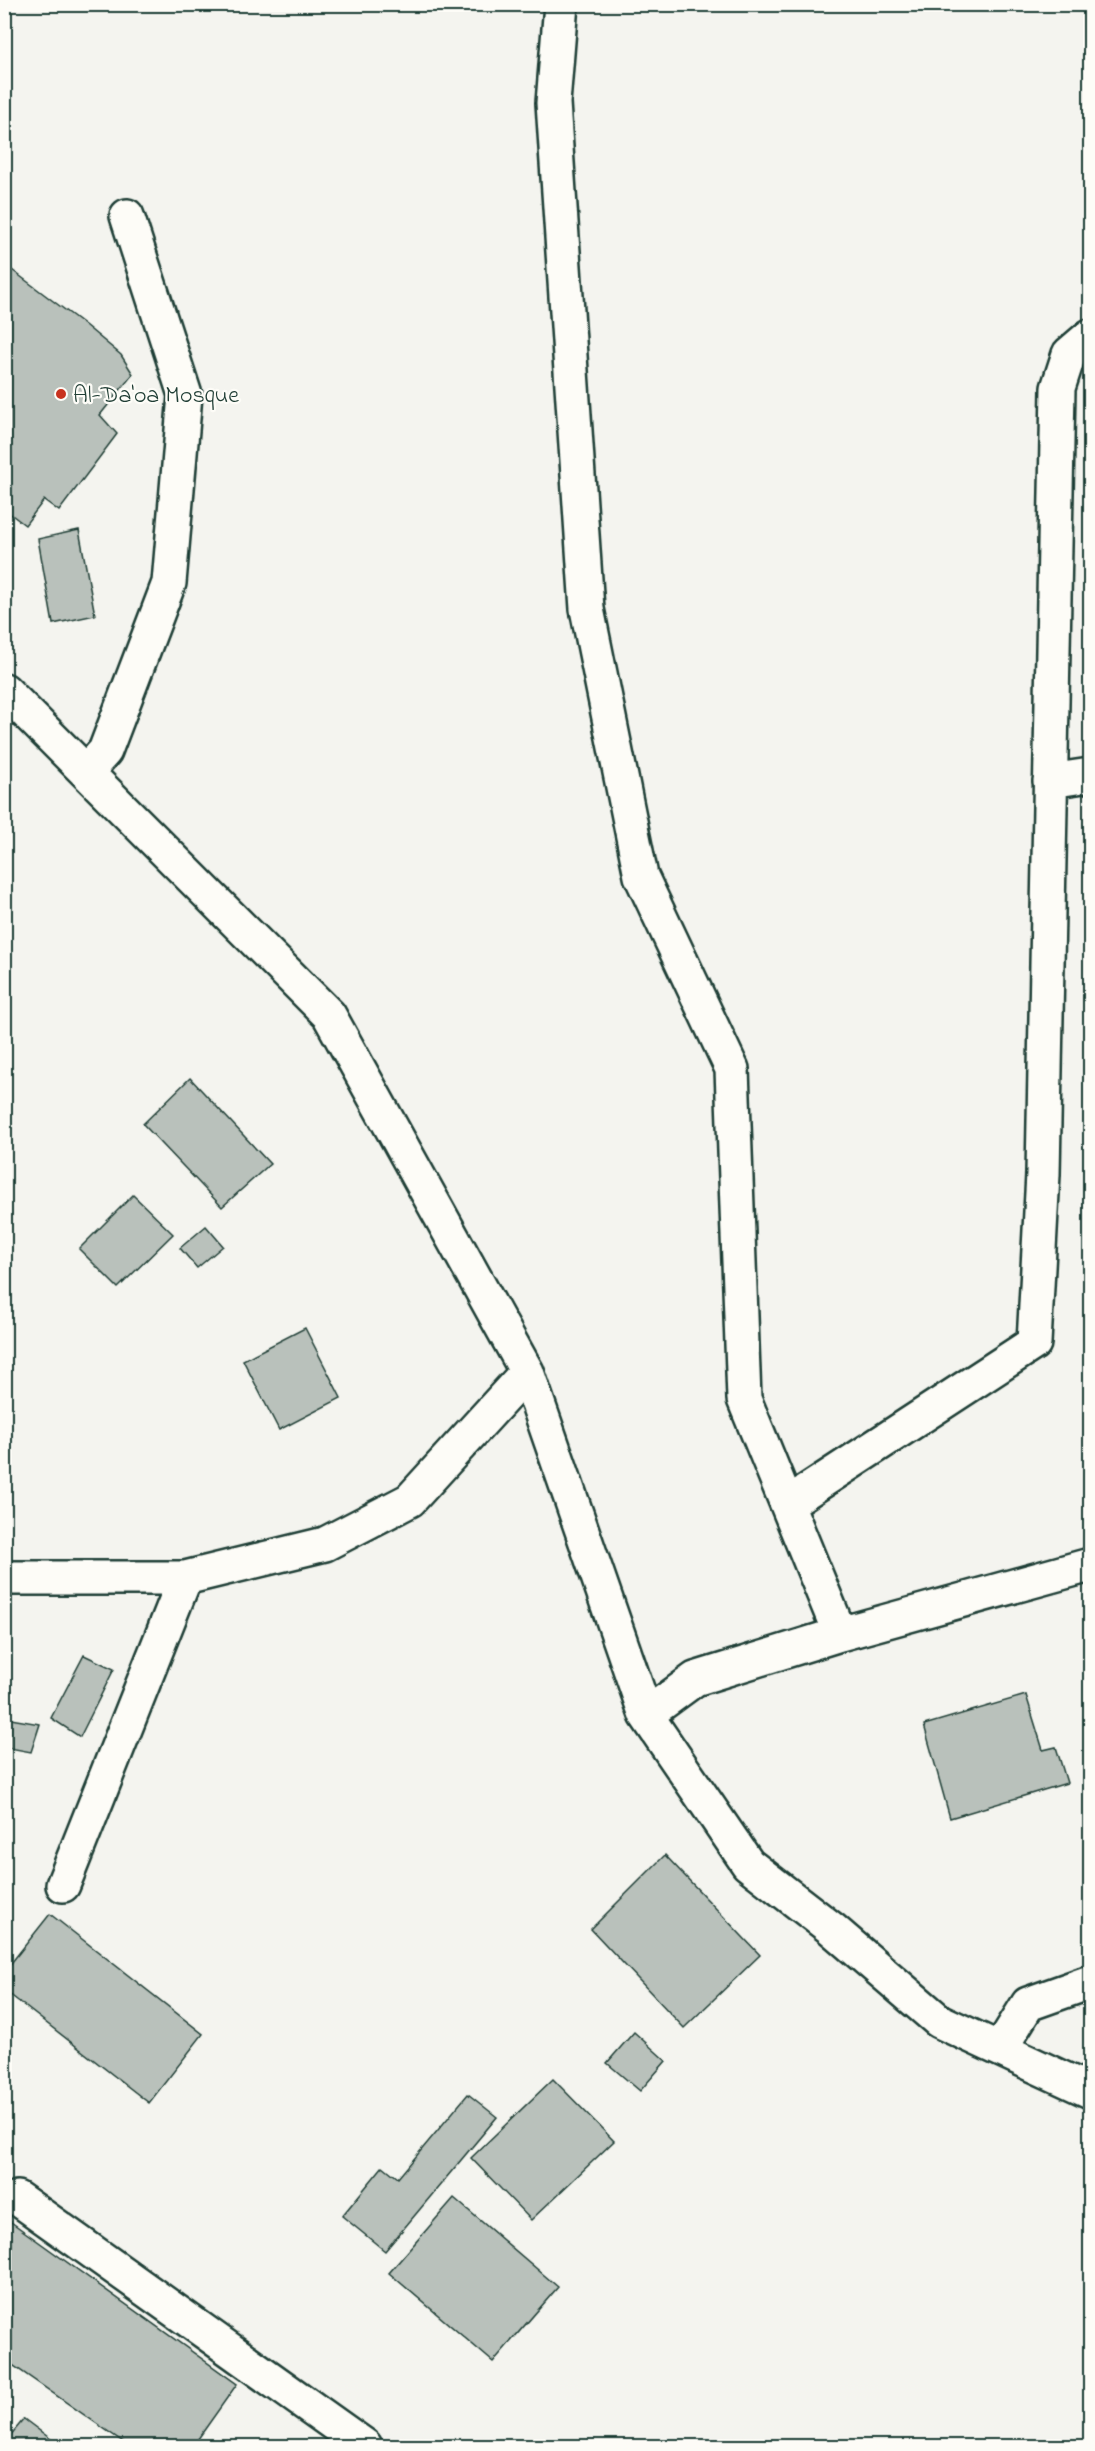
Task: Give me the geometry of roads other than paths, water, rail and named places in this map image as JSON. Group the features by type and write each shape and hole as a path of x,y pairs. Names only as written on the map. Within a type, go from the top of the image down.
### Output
{"street":[{"path":"561,4 553,104 587,609 641,876 732,1069 744,1399 840,1634"},
{"path":"86,772 105,751 169,583 185,395 128,216"},
{"path":"787,1504 1034,1343 1043,1174 1058,388 1069,354 1090,336"},
{"path":"4,690 329,1015 527,1372 646,1715 748,1864 832,1929 939,2021 1090,2091"},
{"path":"1050,781 1090,775"},
{"path":"4,1578 185,1578 325,1544 410,1500 527,1372"},
{"path":"646,1715 695,1679 840,1634 1090,1565"},
{"path":"63,1885 185,1578"},
{"path":"1000,2049 1028,2004 1090,1982"},
{"path":"17,2198 365,2446"}],"place":[{"name":"Al-Da'oa Mosque","path":"61,394"}]}
